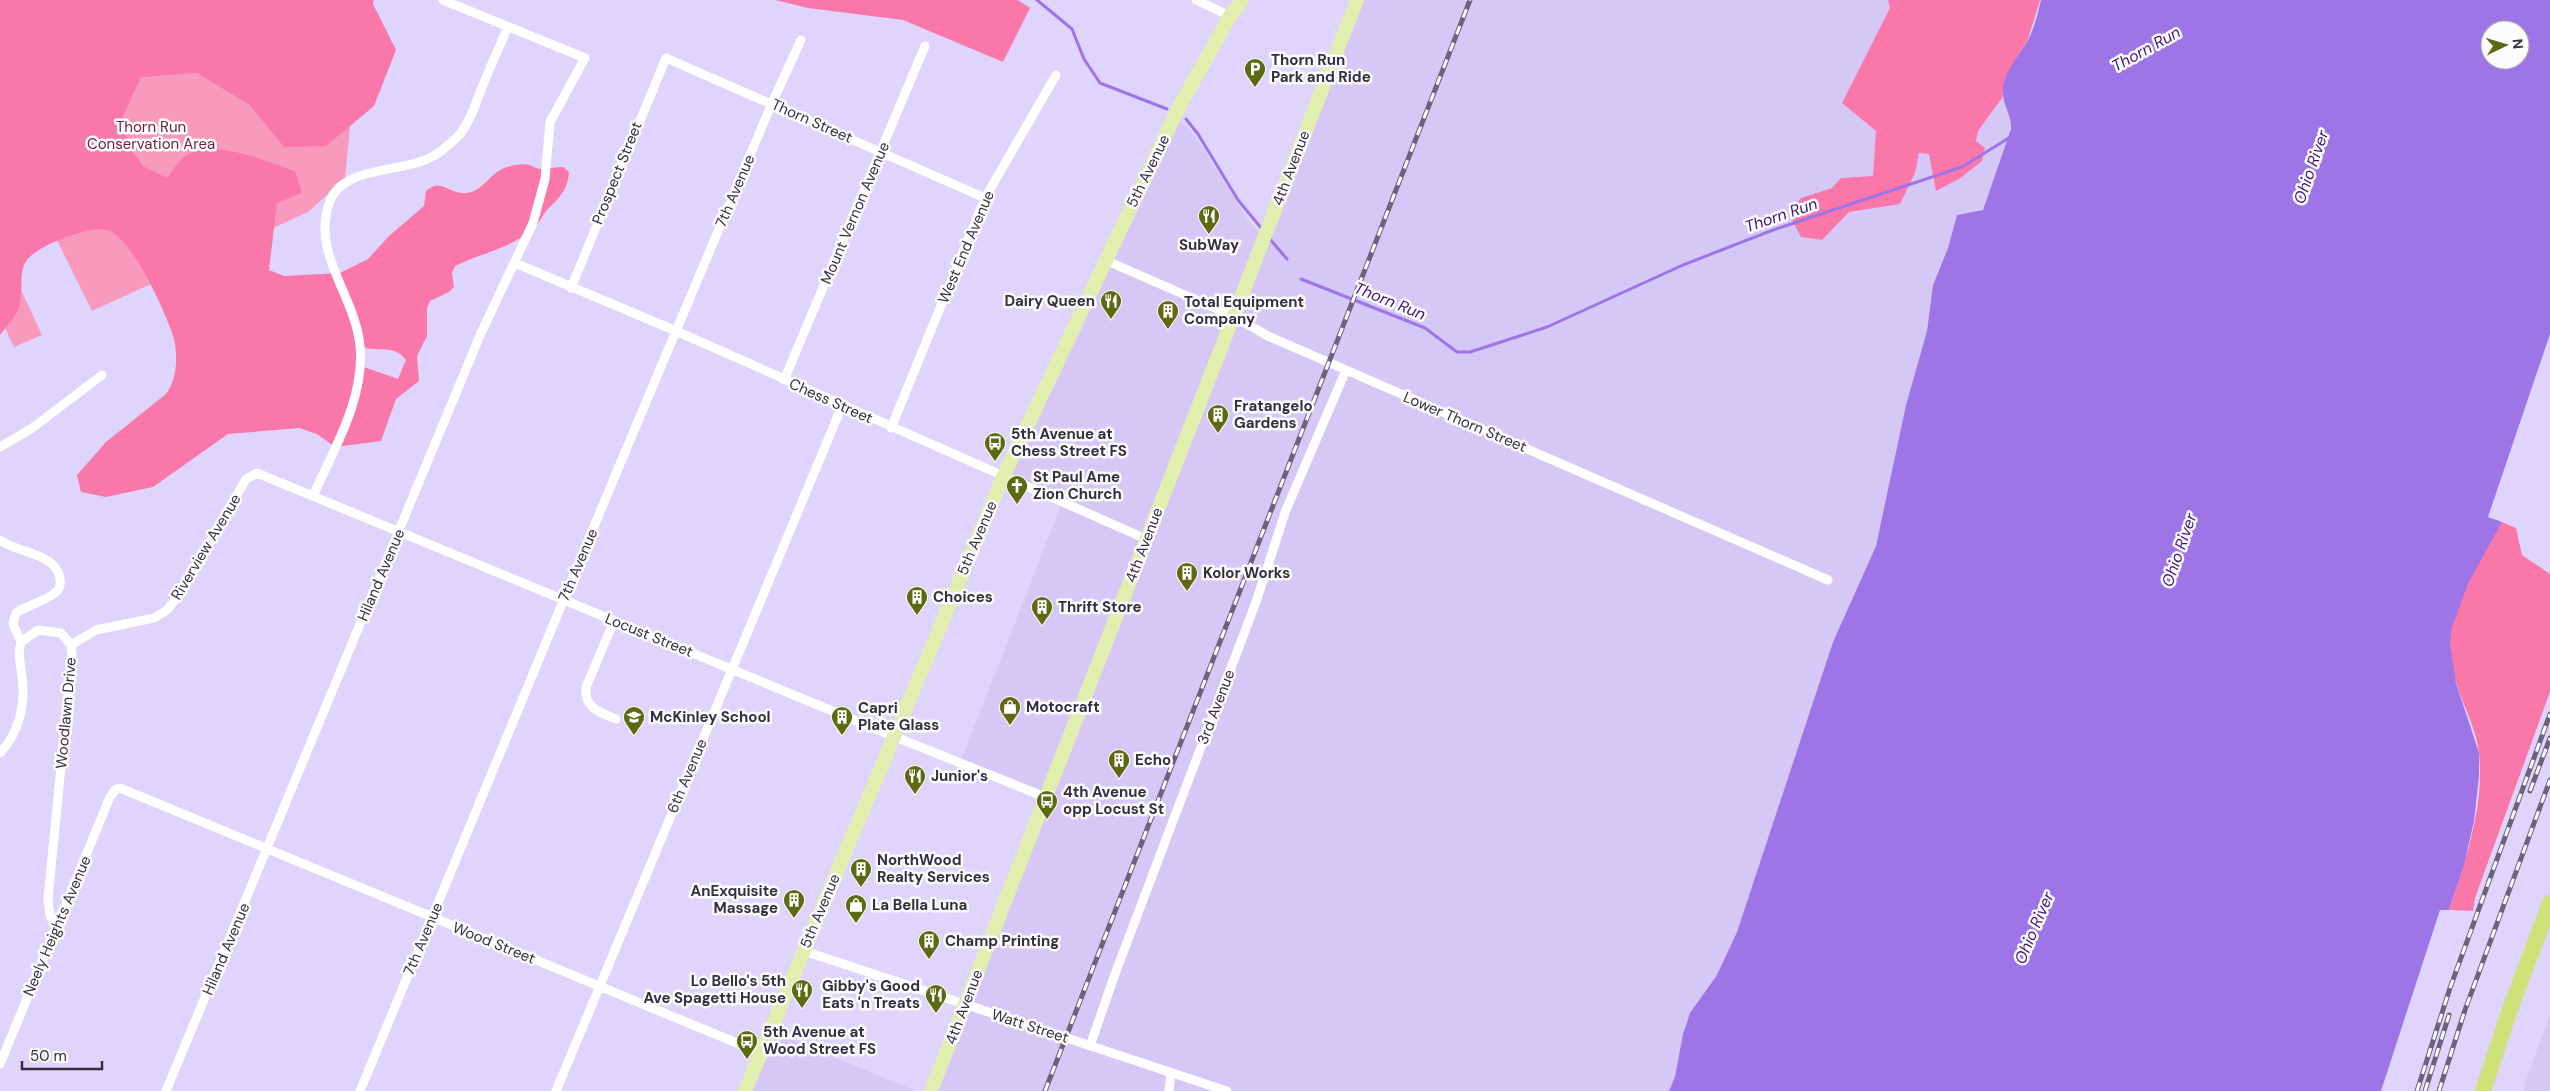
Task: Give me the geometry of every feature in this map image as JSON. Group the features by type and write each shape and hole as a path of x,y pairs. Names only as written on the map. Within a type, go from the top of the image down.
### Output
{"highway":[{"path":"2483,1091 2550,904"}],"main road":[{"path":"1230,16 1238,0"},
{"name":"5th Avenue","path":"745,1091 1003,477 1178,109 1230,16 1242,0"},
{"name":"4th Avenue","path":"931,1091 1357,0"}],"street":[{"path":"313,496 352,406 360,366 360,346 352,308 329,259 326,243 324,225 331,198 347,180 424,162 453,142 468,122 508,27 443,0"},
{"path":"1196,0 1210,3 1230,16"},
{"name":"Hiland Avenue","path":"166,1091 481,333 533,223 545,179 550,122 585,58 508,27"},
{"name":"7th Avenue","path":"360,1091 563,600 800,40"},
{"name":"Mount Vernon Avenue","path":"784,380 925,46"},
{"name":"Thorn Street","path":"666,58 986,198"},
{"name":"Prospect Street","path":"571,288 625,151 666,58"},
{"name":"West End Avenue","path":"891,428 986,198 1056,75"},
{"name":"Lower Thorn Street","path":"1105,260 1233,316 1268,336 1828,580"},
{"name":"Chess Street","path":"515,263 676,332 1146,540"},
{"name":"3rd Avenue","path":"1090,1046 1146,890 1256,602 1286,510 1346,370"},
{"path":"0,448 31,429 102,375"},
{"name":"6th Avenue","path":"556,1091 842,406"},
{"name":"Locust Street","path":"253,473 261,474 893,736 1045,797"},
{"name":"Riverview Avenue","path":"71,645 96,630 154,618 167,610 182,591 246,479 253,473"},
{"path":"0,540 14,550 47,560 54,566 60,579 59,589 16,614 13,624 21,642 19,657 24,687 20,717 15,733 0,753"},
{"path":"614,621 586,687 586,694 587,700 595,710 616,720"},
{"name":"Woodlawn Drive","path":"21,642 30,634 45,629 61,633 71,645 72,654 48,899 50,916 56,928"},
{"name":"Wood Street","path":"116,789 125,790 268,848 761,1053"},
{"name":"Neely Heights Avenue","path":"0,1064 110,797 116,789"},
{"name":"Watt Street","path":"804,951 1227,1091"},
{"path":"1169,1091 1171,1072"}],"shaded area":[{"path":"0,0 374,0 373,4 396,50 374,106 326,146 284,147 250,105 197,73 141,77 123,116 129,146 143,166 167,178 184,157 196,151 209,149 239,153 295,171 302,193 277,203 269,270 284,276 340,273 368,259 389,236 424,206 426,191 435,186 456,192 469,193 475,191 500,170 521,164 540,169 563,167 569,172 567,183 560,196 545,212 537,225 527,234 508,245 455,266 452,273 454,287 449,292 430,301 427,308 427,336 417,356 419,381 396,399 381,441 336,447 361,366 398,379 406,360 391,350 361,346 360,366 335,447 317,434 299,428 228,434 153,487 106,497 81,492 77,475 106,442 166,394 170,388 176,360 174,339 157,296 128,247 118,236 108,230 100,229 80,232 58,240 39,250 28,259 22,270 19,308 0,335"},
{"path":"775,0 1018,0 1030,8 1003,62 903,20 808,8"},
{"path":"1357,0 2041,0 2028,39 2013,64 2009,110 2011,129 1983,210 1957,215 1948,248 1933,285 1927,331 1906,405 1876,546 1833,642 1737,932 1717,975 1690,1013 1683,1034 1675,1077 1669,1091 931,1091 1045,797 960,763 1062,503 1003,477 1175,117 1192,132 1248,220 1264,238"},
{"path":"1888,0 2040,0 2028,39 2006,77 2002,98 1978,131 1976,141 1985,148 1982,161 1959,179 1936,191 1929,154 1919,153 1915,173 1900,204 1849,212 1822,240 1801,237 1789,214 1801,198 1832,188 1841,178 1873,176 1876,131 1842,103 1890,8"},
{"path":"2502,522 2516,528 2522,555 2550,574 2550,692 2475,898 2473,911 2449,910 2472,833 2479,793 2480,773 2476,736 2453,670 2450,649 2451,630 2455,615 2469,582"},
{"path":"2550,1014 2550,1091 2524,1091 2525,1083"},
{"path":"770,1031 916,1091 745,1091"}],"green space":[{"name":"Thorn Run Conservation Area","path":"0,0 362,0 345,179 308,212 92,311 51,228 3,251 42,335 14,347 0,317"}],"water":[{"name":"Ohio River","path":"2041,0 2550,0 2550,334 2488,517 2502,522 2468,584 2452,627 2450,644 2456,683 2479,753 2479,776 2474,821 2464,865 2388,1091 1669,1091 1675,1077 1683,1034 1690,1013 1717,975 1737,932 1833,642 1876,546 1906,405 1927,331 1933,285 1948,248 1957,215 1983,210 2011,129 2003,93 2004,81 2009,69 2030,36"}],"pier":[{"path":"2440,910 2452,910 2391,1091 2381,1091"}],"waterway":[{"name":"Thorn Run","path":"1037,0 1072,29 1084,59 1100,83 1167,109"},
{"name":"Thorn Run","path":"1186,119 1198,134 1238,200 1262,229"},
{"name":"Thorn Run","path":"1301,279 1425,328 1457,352 1470,352 1547,327 1683,265 1773,230 1962,167 2012,136"},
{"name":"Thorn Run","path":"1269,238 1287,259"}],"railway":[{"path":"1045,1091 1470,0"},
{"path":"2417,1091 2450,988 2550,714"},
{"path":"2530,791 2550,738"},
{"path":"2439,1091 2465,1010 2550,780"},
{"path":"2425,1091 2449,1015"}],"place":[{"name":"Thorn Run Park and Ride","path":"1255,88"},
{"name":"SubWay","path":"1209,235"},
{"name":"Dairy Queen","path":"1111,320"},
{"name":"Total Equipment Company","path":"1168,330"},
{"name":"Fratangelo Gardens","path":"1218,434"},
{"name":"5th Avenue at Chess Street FS","path":"995,462"},
{"name":"St Paul Ame Zion Church","path":"1017,505"},
{"name":"Kolor Works","path":"1187,592"},
{"name":"Choices","path":"917,616"},
{"name":"Thrift Store","path":"1042,626"},
{"name":"Motocraft","path":"1010,726"},
{"name":"McKinley School","path":"634,736"},
{"name":"Capri Plate Glass","path":"842,736"},
{"name":"Echo","path":"1119,779"},
{"name":"Junior's","path":"915,795"},
{"name":"4th Avenue opp Locust St","path":"1047,820"},
{"name":"NorthWood Realty Services","path":"861,888"},
{"name":"AnExquisite Massage","path":"794,919"},
{"name":"La Bella Luna","path":"856,924"},
{"name":"Champ Printing","path":"929,960"},
{"name":"Lo Bello's 5th Ave Spagetti House","path":"802,1009"},
{"name":"Gibby's Good Eats 'n Treats","path":"936,1014"},
{"name":"5th Avenue at Wood Street FS","path":"747,1060"}]}
